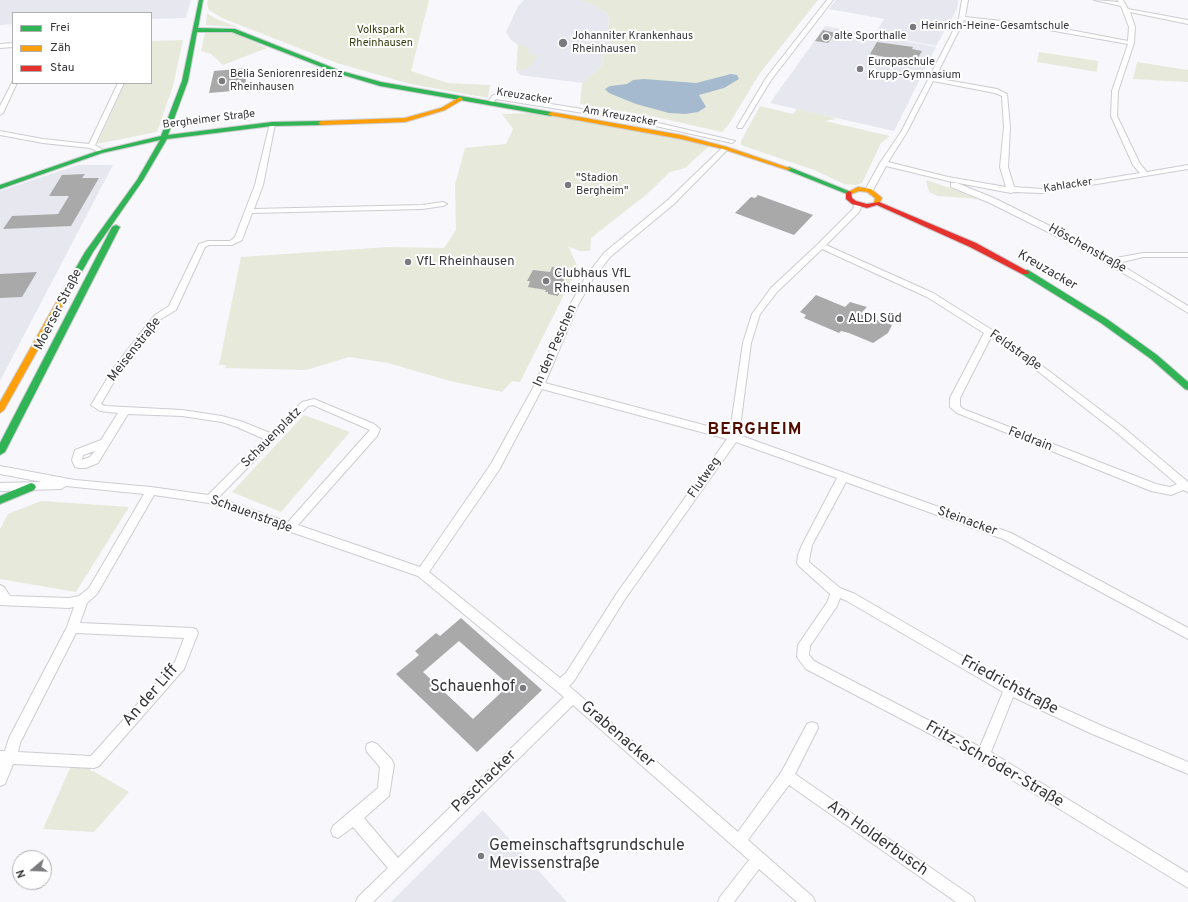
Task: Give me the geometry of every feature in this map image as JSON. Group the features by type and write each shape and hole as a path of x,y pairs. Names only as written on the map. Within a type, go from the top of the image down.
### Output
{"street":[{"name":"Moerser Straße","path":"0,452 140,180 164,138 184,82 200,0"},
{"path":"740,127 768,79 830,0"},
{"path":"869,190 904,132 931,80 962,18 965,0"},
{"path":"1097,0 1123,5 1188,22"},
{"path":"1123,5 1132,27 1131,43 1115,91 1114,116 1137,165 1145,174"},
{"path":"962,18 1043,27 1131,43"},
{"name":"Kreuzacker","path":"195,30 234,30 340,72 380,84 460,99 505,102 651,130 725,148 785,167 849,193"},
{"path":"0,46 12,45"},
{"path":"931,80 997,90 1005,95 1007,128 1004,167 1011,191"},
{"path":"0,113 14,84"},
{"path":"91,146 121,84"},
{"name":"Bergheimer Straße","path":"428,115 449,97"},
{"name":"Bergheimer Straße","path":"0,187 100,152 164,138 272,124 405,120 428,115 443,109 460,99"},
{"name":"Am Kreuzacker","path":"505,102 633,119 732,140"},
{"name":"Meisenstraße","path":"125,410 103,409 96,405 116,371 139,340 158,317 173,308 202,246 208,243 236,241 250,211 259,185 272,124"},
{"path":"0,133 43,141 91,146 100,152"},
{"name":"In den Peschen","path":"422,573 495,467 539,385 574,305 589,278 607,255 671,202 725,148"},
{"name":"Kahlacker","path":"884,163 948,180 1011,191 1042,191 1188,167"},
{"name":"Moerser Straße","path":"0,410 89,252 140,180"},
{"name":"Kahlacker","path":"948,180 948,182 993,202"},
{"path":"993,202 998,189"},
{"path":"858,205 849,199 849,193 858,190 869,190 877,195 879,198 878,203"},
{"name":"Höschenstraße","path":"993,202 1048,228 1111,262 1188,310"},
{"name":"Kreuzacker","path":"858,205 871,206 878,203 973,245 1036,278 1104,321 1154,357 1188,387"},
{"path":"250,211 422,207 443,204"},
{"name":"Flutweg","path":"560,686 570,677 621,596 734,437 746,343 756,314 774,290 821,246 856,210 858,205"},
{"name":"Feldstraße","path":"821,246 897,278 989,332 1038,367 1120,430 1187,486"},
{"path":"1111,262 1143,255 1188,255"},
{"name":"Feldrain","path":"989,332 954,403 955,407 960,411 1155,488 1171,491 1187,486"},
{"name":"Steinacker","path":"539,385 734,437 1007,536 1188,634"},
{"name":"Schauenplatz","path":"210,499 309,402 314,402 375,429 374,433 289,528"},
{"path":"105,443 125,410 182,413 222,419 240,424 272,438"},
{"name":"Schauenstraße","path":"0,470 75,484 151,491 210,499 289,528 422,573"},
{"name":"Friedrichstraße","path":"843,477 806,545 804,555 804,563 810,570 836,592 851,597 1010,690 1095,729 1188,768"},
{"name":"Schauenstraße","path":"0,487 31,487 75,484"},
{"path":"0,500 31,487"},
{"path":"0,590 4,600 68,603 82,600 93,591 151,491"},
{"name":"Grabenacker","path":"422,573 441,586 573,697 808,902"},
{"name":"Fritz-Schröder-Straße","path":"836,592 833,603 804,645 803,657 810,665 983,755 1185,879"},
{"path":"0,779 5,757 73,628 82,600"},
{"name":"An der Liff","path":"5,757 94,762 180,665 192,633 73,628"},
{"path":"983,755 1010,690"},
{"name":"Paschacker","path":"363,902 397,867 573,697"},
{"path":"739,841 787,776 812,728"},
{"path":"338,831 384,791 387,765 372,748"},
{"name":"Am Holderbusch","path":"787,776 968,902"},
{"path":"354,817 397,867"},
{"path":"724,902 759,858"}],"shaded area":[{"path":"0,0 191,0 186,18 152,19 152,12 12,12 12,24 0,25"},
{"name":"Johanniter Krankenhaus Rheinhausen","path":"524,0 579,0 594,5 609,15 608,30 613,40 604,50 602,66 582,83 520,75 516,70 520,71 530,54 523,45 518,45 511,40 506,32 518,6"},
{"name":"Heinrich-Heine-Gesamtschule","path":"836,0 958,0 958,3 957,9 936,46 875,34 884,19 829,9"},
{"name":"Europaschule Krupp-Gymnasium","path":"825,26 936,47 894,131 770,103"},
{"path":"78,165 113,165 0,381 0,191"},
{"name":"Gemeinschaftsgrundschule Mevissenstraße","path":"483,810 567,902 391,902"}],"green space":[{"name":"Volkspark Rheinhausen","path":"208,0 429,0 411,71 448,83 490,85 488,98 410,84 337,63 222,18 209,10 207,4"},
{"path":"579,0 818,0 760,73 729,124 722,132 651,116 580,104 582,83 602,66 604,50 613,40 608,30 609,15 594,5"},
{"path":"207,13 214,18 237,27 206,25"},
{"path":"220,31 233,33 267,48 223,65 211,54 201,51 205,33"},
{"path":"183,40 173,86 157,132 97,144 125,84 152,84 152,41"},
{"path":"518,45 523,45 529,49 530,54 537,55 532,65 520,71 516,70"},
{"path":"1039,52 1098,61 1097,72 1037,62"},
{"path":"1137,62 1188,70 1188,82 1133,79"},
{"path":"760,106 793,114 797,109 832,117 835,119 825,121 890,136 881,143 862,183 856,185 844,184 814,170 741,145 741,141"},
{"name":"VfL Rheinhausen","path":"534,113 672,137 709,146 685,168 670,172 647,194 591,238 590,251 579,251 568,246 578,267 520,382 512,381 502,392 450,381 388,363 349,357 306,370 225,368 226,365 219,365 241,257 388,247 444,248 456,230 455,185 465,148 506,144 513,129 502,114"},
{"path":"926,180 978,199 938,196 929,192"},
{"path":"304,415 350,432 281,512 232,492"},
{"path":"41,501 129,507 76,592 0,579 0,529 8,514"},
{"path":"71,766 91,767 90,771 93,771 129,792 94,832 43,829"}],"water":[{"path":"731,74 737,75 739,79 724,88 699,95 706,107 698,112 685,114 669,113 636,104 609,93 605,89 610,86 627,84 633,80 644,79 696,83"}],"building":[{"name":"alte Sporthalle","path":"823,30 836,33 828,43 815,41"},
{"path":"877,42 913,47 912,49 922,51 915,63 870,54"},
{"name":"Belia Seniorenresidenz Rheinhausen","path":"248,68 244,90 209,93 214,71"},
{"path":"85,174 82,178 99,178 71,226 3,229 12,216 58,214 69,196 49,196 62,175"},
{"path":"758,195 813,215 794,235 735,213 751,197 755,198"},
{"name":"Clubhaus VfL Rheinhausen","path":"552,267 566,269 562,278 573,288 562,286 558,296 548,294 548,292 545,292 546,290 528,287 530,281 527,281 533,270 550,272"},
{"path":"37,272 22,297 0,298 0,274"},
{"name":"ALDI Süd","path":"816,295 845,307 850,302 867,307 860,314 892,325 888,333 873,343 849,333 841,331 839,333 804,318 806,315 800,312"},
{"name":"Schauenhof","path":"461,618 542,690 477,752 396,674 419,655 415,651 436,633 440,636","holes":["459,641 509,685 473,719 423,672"]}],"traffic: fast":[{"path":"69,287 89,252 140,180 162,143 185,81 201,0"},
{"path":"195,30 233,30 339,72 380,84 551,114"},
{"path":"0,187 100,152 153,139 272,124 321,123"},
{"path":"789,169 849,193"},
{"path":"0,452 116,227"},
{"path":"1025,272 1104,321 1154,357 1188,387"},
{"path":"0,500 31,487"}],"traffic: slow":[{"path":"321,123 405,120 443,109 460,99"},
{"path":"551,114 681,137 725,148 789,169"},
{"path":"849,193 858,189 869,190 879,198 877,203"},
{"path":"0,410 69,287"}],"traffic: jam":[{"path":"849,193 849,199 854,203 867,206 877,203 973,245 1025,272"}],"place":[{"name":"Heinrich-Heine-Gesamtschule","path":"913,27"},
{"name":"alte Sporthalle","path":"826,37"},
{"name":"Johanniter Krankenhaus Rheinhausen","path":"563,43"},
{"name":"Europaschule Krupp-Gymnasium","path":"860,69"},
{"name":"Belia Seniorenresidenz Rheinhausen","path":"222,81"},
{"name":"\"Stadion Bergheim\"","path":"568,185"},
{"name":"VfL Rheinhausen","path":"408,262"},
{"name":"Clubhaus VfL Rheinhausen","path":"546,281"},
{"name":"ALDI Süd","path":"840,319"},
{"name":"Schauenhof","path":"523,688"},
{"name":"Gemeinschaftsgrundschule Mevissenstraße","path":"481,856"}],"district":[{"name":"BERGHEIM","path":"755,431"}]}
